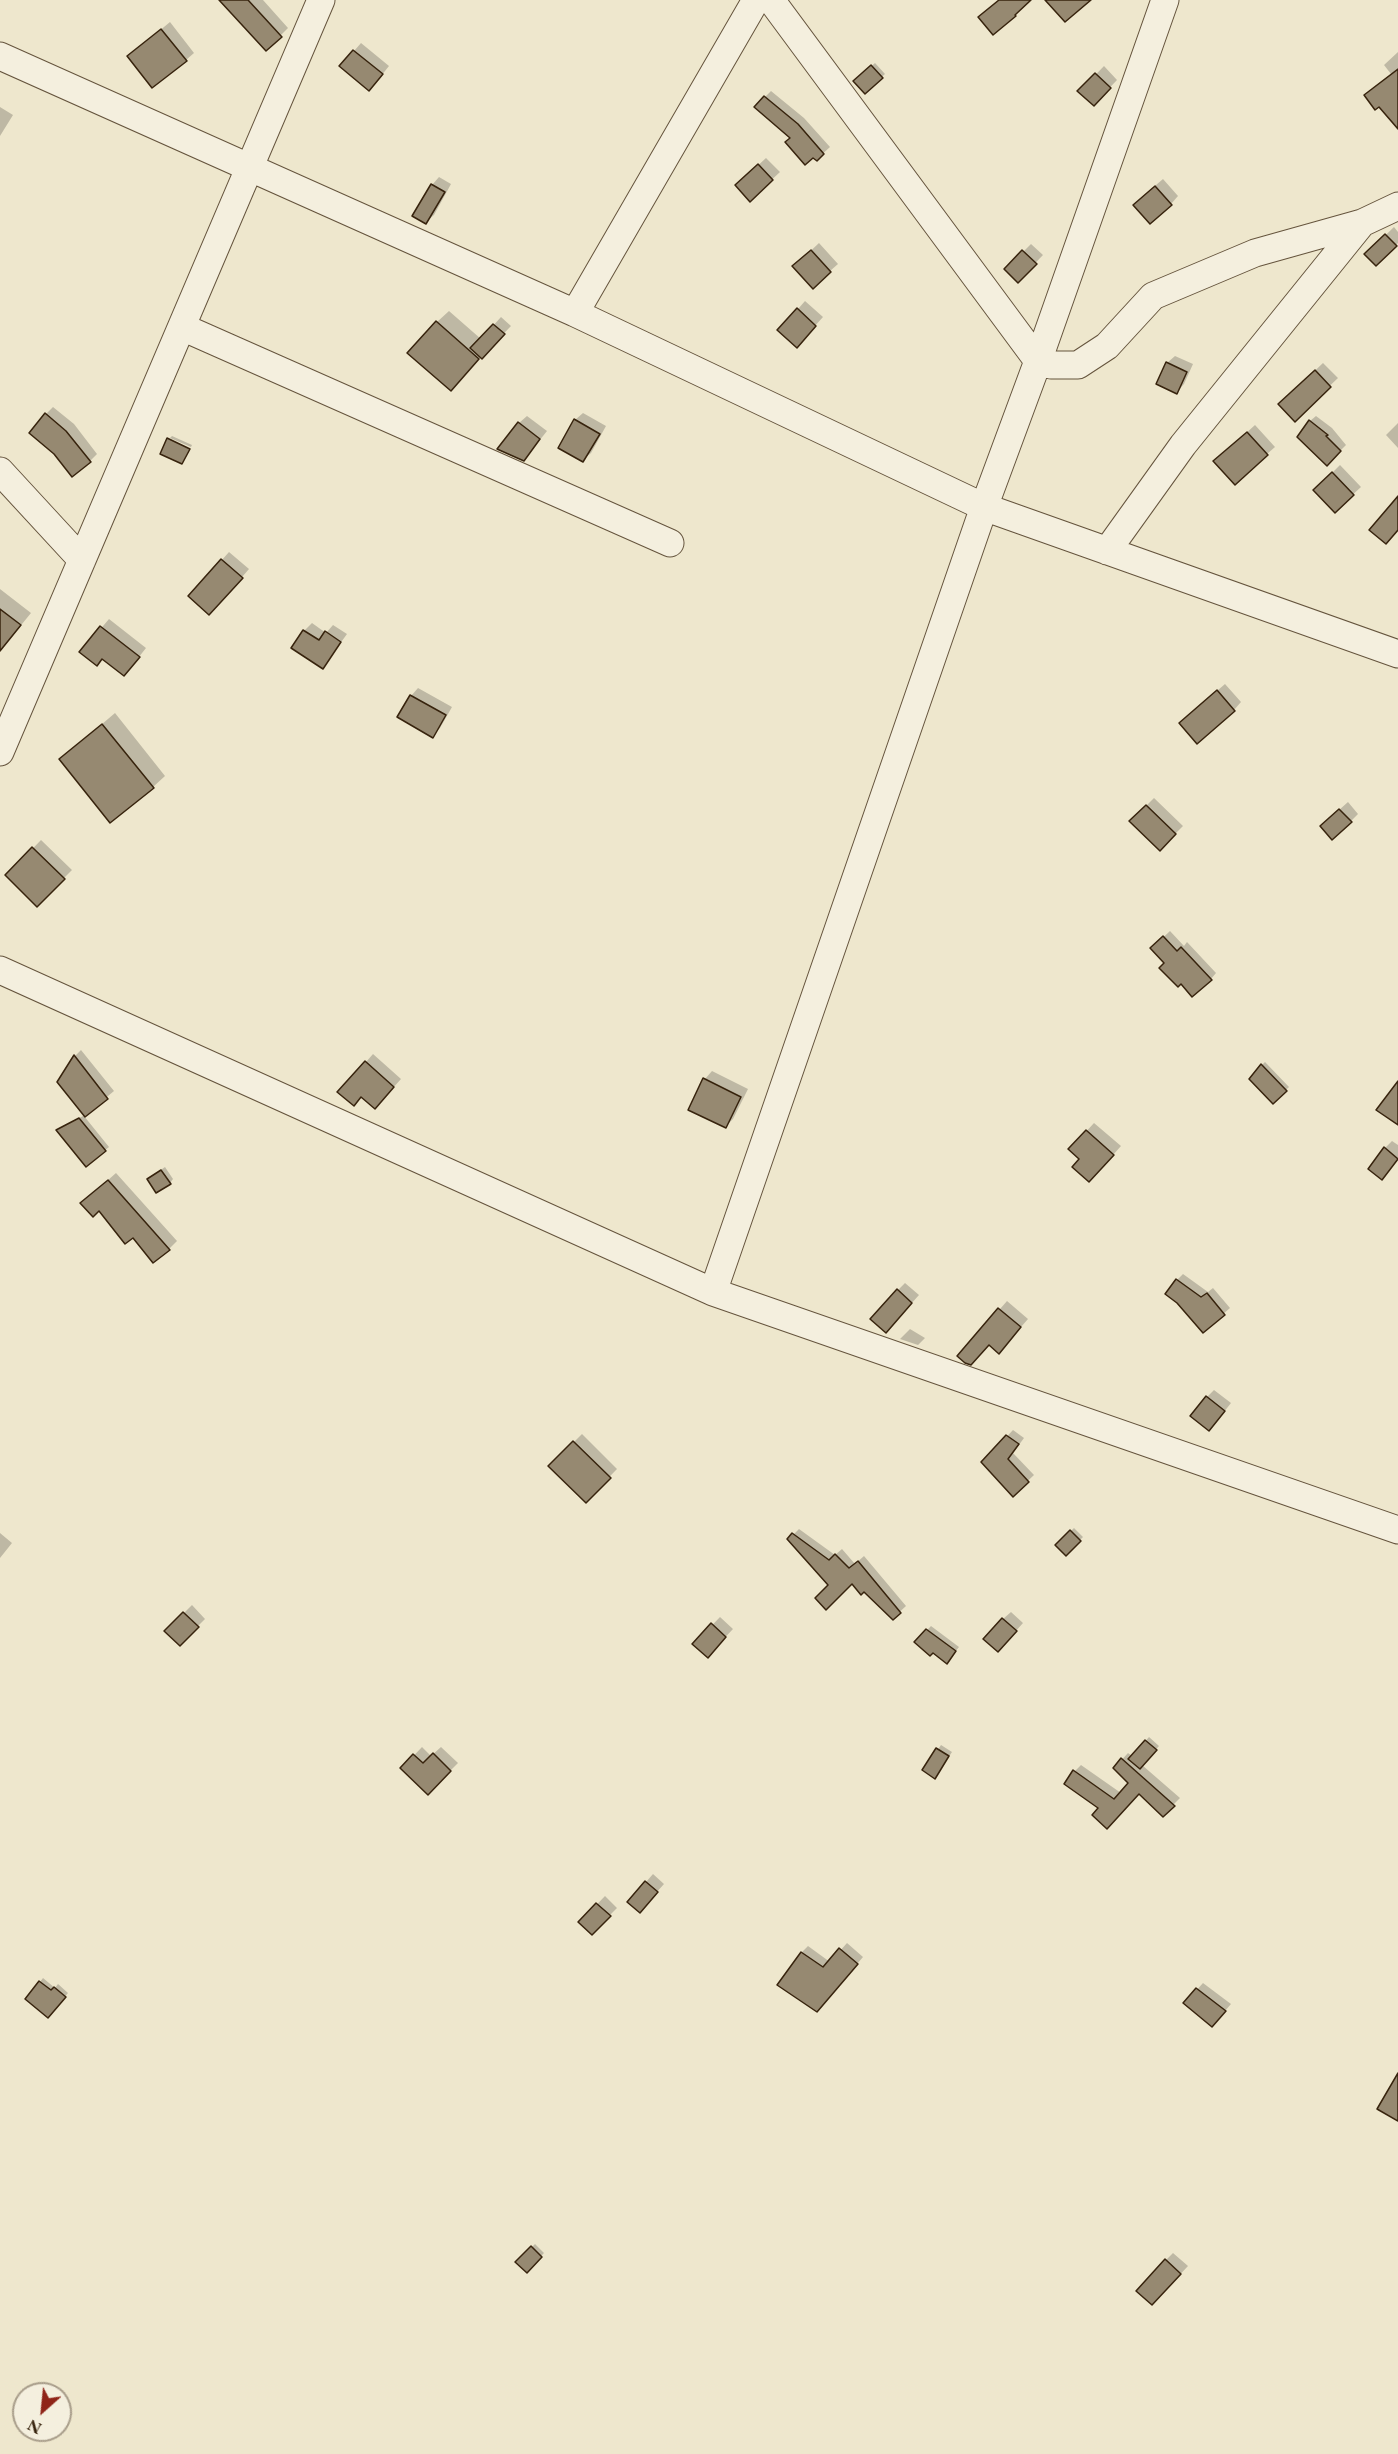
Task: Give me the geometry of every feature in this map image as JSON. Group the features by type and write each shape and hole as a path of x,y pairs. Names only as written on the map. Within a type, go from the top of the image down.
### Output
{"street":[{"path":"0,752 321,0"},
{"path":"575,313 756,0"},
{"path":"771,0 1038,361 1051,365 1078,365 1107,346 1153,296 1255,253 1362,223 1398,206"},
{"path":"713,1292 984,507 1166,0"},
{"path":"0,56 575,313 984,507 1398,654"},
{"path":"1107,551 1183,446 1362,223"},
{"path":"182,327 670,543"},
{"path":"0,471 82,560"},
{"path":"0,970 713,1292 1398,1530"}],"building":[{"path":"219,0 248,0 282,37 266,51"},
{"path":"999,0 1031,0 993,35 978,17"},
{"path":"1045,0 1091,0 1065,22"},
{"path":"161,29 187,61 152,88 127,56"},
{"path":"353,50 383,74 369,91 339,66"},
{"path":"871,65 883,78 865,94 853,81"},
{"path":"1398,69 1398,129 1379,107 1375,110 1364,95"},
{"path":"1095,73 1111,88 1094,106 1077,91"},
{"path":"764,96 798,124 824,154 817,161 813,158 805,165 785,142 790,138 754,107"},
{"path":"758,164 773,180 750,202 735,185"},
{"path":"431,184 445,192 426,224 412,216"},
{"path":"1155,186 1172,205 1150,224 1133,205"},
{"path":"1385,234 1397,246 1376,266 1364,254"},
{"path":"811,250 831,272 813,289 792,266"},
{"path":"1022,250 1037,264 1018,283 1004,269"},
{"path":"797,308 816,326 797,348 777,330"},
{"path":"436,321 479,359 451,391 407,353"},
{"path":"493,324 505,334 482,359 470,348"},
{"path":"1166,362 1187,372 1177,394 1156,384"},
{"path":"1315,370 1331,387 1295,422 1278,404"},
{"path":"45,413 66,431 91,462 72,477 54,454 29,433"},
{"path":"574,419 600,434 583,462 558,448"},
{"path":"1309,420 1328,435 1326,436 1341,451 1327,466 1297,437"},
{"path":"518,422 540,439 524,461 497,449"},
{"path":"1247,432 1268,455 1235,485 1213,461"},
{"path":"167,438 190,449 182,464 160,454"},
{"path":"1332,472 1354,495 1335,513 1313,490"},
{"path":"1398,496 1398,530 1386,544 1369,530"},
{"path":"221,559 243,578 209,615 188,596"},
{"path":"0,609 21,625 0,651"},
{"path":"100,626 140,657 124,676 102,659 97,666 79,652"},
{"path":"303,630 319,640 325,631 341,642 323,669 291,648"},
{"path":"1217,690 1235,711 1197,744 1179,723"},
{"path":"410,695 446,715 433,738 397,717"},
{"path":"102,724 154,788 110,823 59,759"},
{"path":"1146,805 1176,834 1160,851 1129,821"},
{"path":"1339,809 1352,822 1332,840 1320,826"},
{"path":"32,847 65,879 37,907 5,875"},
{"path":"1163,936 1177,951 1181,947 1212,980 1192,997 1181,984 1178,987 1159,968 1164,963 1150,948"},
{"path":"74,1055 108,1099 85,1117 57,1082"},
{"path":"365,1061 394,1087 375,1109 361,1097 354,1106 337,1092"},
{"path":"1261,1064 1287,1091 1273,1104 1249,1079"},
{"path":"703,1078 741,1097 726,1128 688,1110"},
{"path":"1398,1081 1398,1125 1376,1110"},
{"path":"79,1118 106,1151 86,1167 56,1130"},
{"path":"1086,1130 1114,1155 1089,1182 1072,1167 1079,1159 1068,1149"},
{"path":"1384,1147 1398,1159 1382,1180 1368,1169"},
{"path":"161,1170 171,1184 156,1193 147,1179"},
{"path":"108,1180 170,1250 153,1263 133,1238 125,1244 99,1211 93,1217 80,1203"},
{"path":"1176,1279 1201,1297 1207,1293 1225,1315 1203,1333 1177,1303 1165,1294"},
{"path":"897,1289 912,1303 886,1333 870,1319"},
{"path":"998,1308 1021,1327 999,1354 989,1345 971,1365 965,1363 957,1356"},
{"path":"1206,1396 1225,1411 1209,1431 1190,1416"},
{"path":"1006,1435 1019,1444 1008,1459 1029,1482 1013,1497 981,1462"},
{"path":"573,1441 611,1478 586,1503 548,1466"},
{"path":"1070,1530 1081,1541 1066,1556 1055,1545"},
{"path":"792,1533 829,1560 835,1554 849,1568 858,1561 901,1613 893,1620 864,1592 861,1595 852,1584 826,1610 815,1598 828,1585 787,1539"},
{"path":"183,1612 199,1627 180,1646 164,1631"},
{"path":"1002,1618 1017,1631 998,1652 983,1639"},
{"path":"711,1623 726,1637 708,1658 692,1644"},
{"path":"926,1629 956,1651 947,1664 933,1653 930,1656 914,1642"},
{"path":"1145,1740 1157,1750 1140,1769 1128,1759"},
{"path":"936,1748 949,1756 935,1779 922,1770"},
{"path":"433,1753 451,1771 428,1795 400,1768 413,1754 423,1763"},
{"path":"1121,1758 1175,1806 1163,1817 1139,1794 1107,1829 1092,1815 1098,1808 1064,1784 1073,1770 1114,1799 1128,1783 1113,1768"},
{"path":"645,1881 658,1892 640,1913 627,1902"},
{"path":"596,1903 611,1916 592,1935 578,1922"},
{"path":"839,1948 858,1964 817,2012 777,1985 801,1952 823,1967"},
{"path":"39,1981 51,1990 54,1987 66,1997 48,2018 25,1999"},
{"path":"1196,1988 1226,2011 1212,2027 1183,2003"},
{"path":"1398,2073 1398,2121 1377,2109"},
{"path":"531,2246 542,2257 527,2273 515,2262"},
{"path":"1165,2259 1181,2274 1152,2305 1136,2291"}]}
